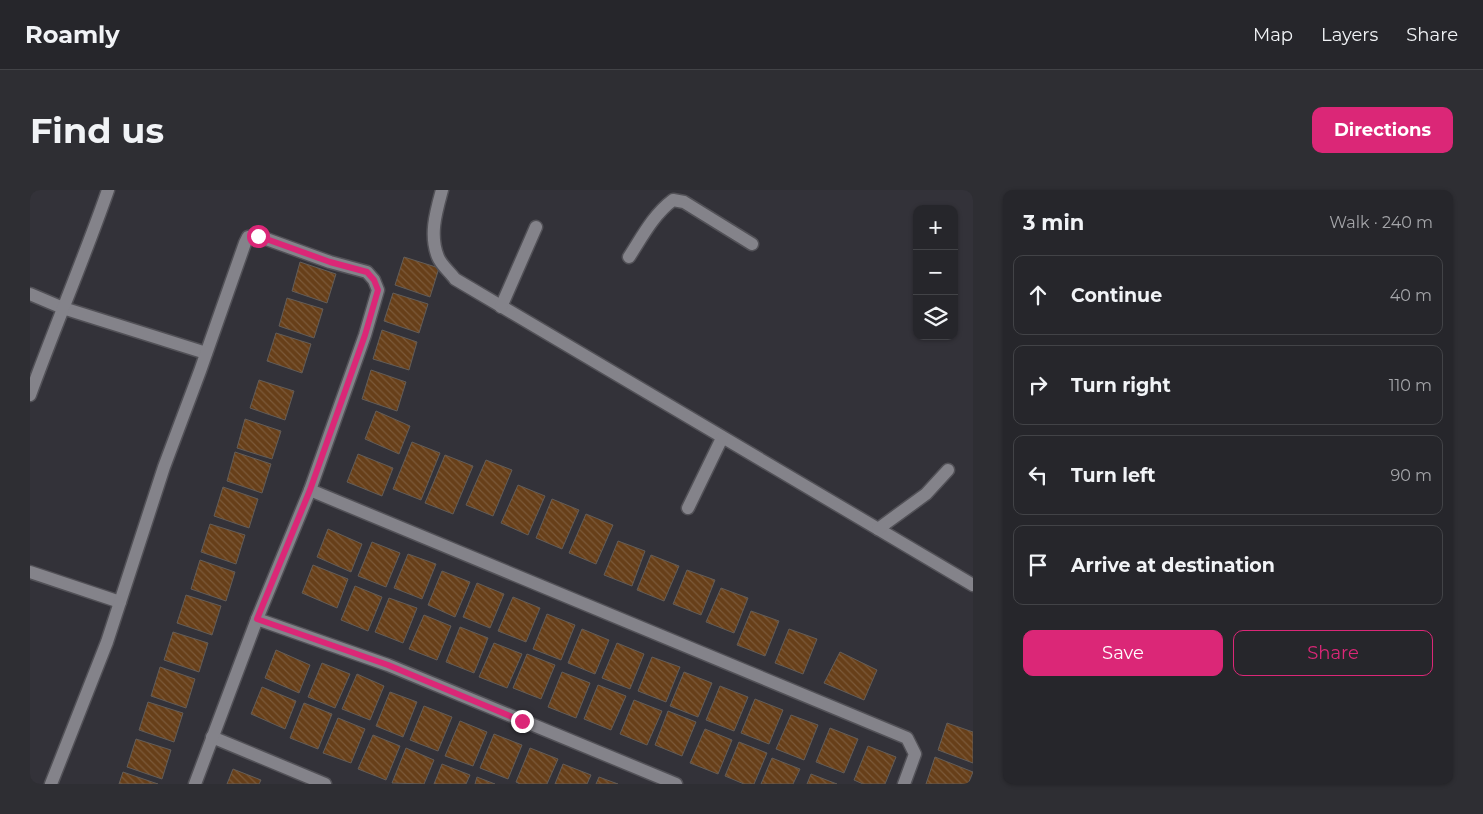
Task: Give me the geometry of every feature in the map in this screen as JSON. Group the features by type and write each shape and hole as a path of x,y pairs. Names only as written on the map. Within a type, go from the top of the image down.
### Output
{"street":[{"path":"30,395 108,190"},
{"path":"442,190 435,216 433,238 438,258 455,279 973,585"},
{"path":"629,257 662,208 673,200 684,202 752,244"},
{"path":"501,307 536,227"},
{"path":"50,784 107,642 164,467 244,243 248,237 258,236 330,262 367,272 374,280 378,290 365,335 310,490 257,619 196,784"},
{"path":"30,294 63,308 206,353"},
{"path":"688,508 722,438"},
{"path":"878,530 926,494 948,470"},
{"path":"310,490 907,738 915,754 904,784"},
{"path":"30,572 120,602"},
{"path":"257,619 388,665 676,784"},
{"path":"212,737 325,784"}],"building":[{"path":"404,257 439,268 430,297 395,285"},
{"path":"300,262 336,274 327,303 292,291"},
{"path":"393,293 428,304 419,333 384,321"},
{"path":"287,298 323,309 314,338 279,326"},
{"path":"382,330 417,342 409,370 373,359"},
{"path":"276,333 311,344 302,373 267,361"},
{"path":"371,370 406,382 397,411 362,399"},
{"path":"259,380 294,391 285,420 250,408"},
{"path":"376,411 410,426 399,454 365,439"},
{"path":"245,419 281,431 272,459 237,448"},
{"path":"412,442 440,453 421,500 393,489"},
{"path":"235,452 271,464 262,493 227,481"},
{"path":"358,454 393,468 382,496 347,482"},
{"path":"445,455 473,466 453,514 425,503"},
{"path":"486,460 512,470 493,516 466,505"},
{"path":"518,485 545,496 528,535 501,523"},
{"path":"223,487 258,499 249,528 214,516"},
{"path":"552,499 579,510 562,549 536,538"},
{"path":"586,514 613,525 596,564 569,553"},
{"path":"210,524 245,535 236,564 201,552"},
{"path":"328,529 362,544 351,572 317,557"},
{"path":"618,541 645,551 632,586 604,575"},
{"path":"372,542 400,553 386,587 358,576"},
{"path":"408,554 436,564 422,599 394,588"},
{"path":"651,555 679,566 664,601 637,590"},
{"path":"200,560 235,572 226,601 191,589"},
{"path":"313,565 348,579 337,608 302,593"},
{"path":"687,570 715,580 701,615 673,604"},
{"path":"442,571 470,582 455,617 428,605"},
{"path":"477,583 504,594 490,628 463,617"},
{"path":"355,586 382,597 368,631 341,620"},
{"path":"721,588 748,598 734,633 706,622"},
{"path":"186,595 221,606 212,635 177,623"},
{"path":"513,597 540,608 526,642 498,631"},
{"path":"389,598 417,608 403,643 375,632"},
{"path":"751,611 779,621 765,656 737,645"},
{"path":"547,614 575,625 561,660 533,649"},
{"path":"424,615 451,626 437,660 409,649"},
{"path":"460,627 488,638 474,673 446,662"},
{"path":"582,629 609,640 595,674 568,663"},
{"path":"789,629 817,639 803,674 775,663"},
{"path":"173,632 208,643 199,672 164,660"},
{"path":"494,643 522,654 507,688 479,677"},
{"path":"617,643 644,654 630,689 602,678"},
{"path":"276,650 310,665 299,693 265,678"},
{"path":"840,652 877,670 864,700 824,683"},
{"path":"527,654 555,665 541,699 513,688"},
{"path":"652,657 680,667 666,702 638,691"},
{"path":"322,663 350,674 335,708 308,697"},
{"path":"160,667 195,679 186,708 151,696"},
{"path":"562,672 590,683 576,718 548,707"},
{"path":"684,672 712,683 698,717 670,706"},
{"path":"357,674 384,686 370,720 342,709"},
{"path":"598,685 626,696 611,730 584,719"},
{"path":"720,686 748,697 734,731 706,720"},
{"path":"262,687 296,701 285,729 251,714"},
{"path":"390,692 417,702 403,737 376,726"},
{"path":"755,699 783,710 769,744 741,733"},
{"path":"634,700 662,711 647,745 620,734"},
{"path":"148,702 183,713 174,742 139,730"},
{"path":"304,703 332,714 318,749 290,738"},
{"path":"424,706 452,717 438,751 410,740"},
{"path":"668,711 696,722 682,756 655,745"},
{"path":"791,715 818,725 804,760 776,749"},
{"path":"338,718 365,729 351,763 323,753"},
{"path":"460,721 487,732 473,766 445,756"},
{"path":"947,723 973,732 973,763 938,750"},
{"path":"830,728 858,739 844,773 816,762"},
{"path":"705,729 732,740 718,774 690,763"},
{"path":"494,734 522,745 508,779 480,768"},
{"path":"373,735 400,746 386,780 358,769"},
{"path":"136,739 171,750 162,779 127,767"},
{"path":"739,742 767,753 754,784 744,784 725,776"},
{"path":"868,746 896,757 885,784 863,784 854,780"},
{"path":"406,748 434,760 424,784 392,783"},
{"path":"530,748 558,759 547,784 520,784 516,782"},
{"path":"935,757 973,772 968,784 926,784"},
{"path":"772,758 800,769 793,784 761,784"},
{"path":"442,764 470,775 466,784 434,784"},
{"path":"563,764 591,775 587,784 555,784"},
{"path":"233,769 261,780 259,784 227,784"},
{"path":"123,772 158,784 119,784"},
{"path":"811,774 837,784 807,784"},
{"path":"477,777 495,784 475,784"},
{"path":"599,777 618,784 596,784"}],"route":[{"path":"258,236 330,262 367,272 374,280 378,290 365,335 310,490 257,619 388,665 522,721"}]}
